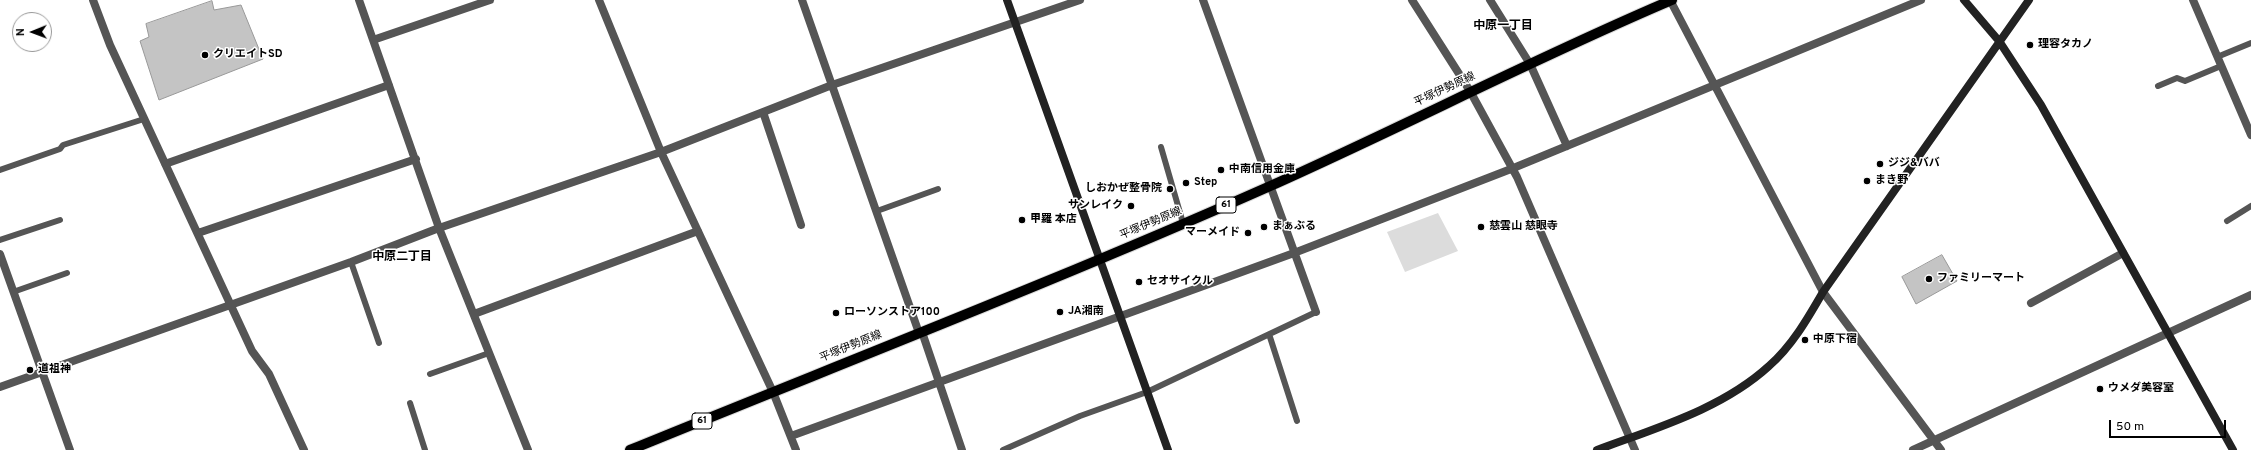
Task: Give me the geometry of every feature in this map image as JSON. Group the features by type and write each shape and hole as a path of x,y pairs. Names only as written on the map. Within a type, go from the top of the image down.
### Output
{"main road":[{"name":"平塚伊勢原線","path":"630,450 1100,258 1270,186 1470,91 1671,0"}],"street":[{"path":"93,0 110,45 252,350 269,374 304,450"},
{"path":"359,0 439,228 528,450"},
{"path":"373,40 490,0"},
{"path":"599,0 661,152 773,392 796,450"},
{"path":"802,0 962,450"},
{"path":"1007,0 1168,450"},
{"path":"0,387 231,303 351,262 439,228 661,152 832,85 1080,0"},
{"path":"1203,0 1316,312"},
{"path":"1412,0 1470,91 1511,169 1517,177 1635,450"},
{"path":"1490,0 1530,64 1568,146"},
{"path":"1671,0 1714,85 1824,292 1941,450"},
{"path":"791,436 1294,253 1568,146 1921,0"},
{"path":"1964,0 1999,41 2041,105 2233,450"},
{"path":"1597,450 1698,411 1746,384 1770,366 1797,335 1824,292 2029,0"},
{"path":"2193,0 2251,135"},
{"path":"165,164 390,85"},
{"path":"763,112 801,225"},
{"path":"198,233 416,159"},
{"path":"474,314 698,231"},
{"path":"2031,303 2123,253"},
{"path":"0,254 70,450"},
{"path":"1913,450 2251,295"}],"lane":[{"path":"2217,57 2251,43"},
{"path":"2158,86 2177,78 2185,81 2221,66"},
{"path":"0,170 60,149 63,145 144,119"},
{"path":"1160,147 1184,223"},
{"path":"877,211 938,189"},
{"path":"2227,221 2251,206"},
{"path":"0,240 60,220"},
{"path":"351,262 379,343"},
{"path":"14,292 67,273"},
{"path":"1003,450 1080,416 1147,392 1316,312"},
{"path":"1269,334 1297,421"},
{"path":"430,374 489,353"},
{"path":"410,403 425,450"}],"shaded area":[{"path":"1438,213 1458,251 1405,272 1387,232"}],"building":[{"path":"212,1 214,10 241,5 263,59 159,100 140,41 149,37 146,24"},
{"name":"ファミリーマート","path":"1942,255 1957,281 1916,304 1902,277"}],"place":[{"name":"理容タカノ","path":"2030,45"},
{"name":"クリエイトSD","path":"205,55"},
{"name":"ジジ&ババ","path":"1880,164"},
{"name":"中南信用金庫","path":"1221,170"},
{"name":"まき野","path":"1867,181"},
{"name":"Step","path":"1186,183"},
{"name":"しおかぜ整骨院","path":"1170,189"},
{"name":"サンレイク","path":"1131,206"},
{"name":"甲羅 本店","path":"1022,220"},
{"name":"まぁぶる","path":"1264,227"},
{"name":"慈雲山 慈眼寺","path":"1481,227"},
{"name":"マーメイド","path":"1248,233"},
{"name":"ファミリーマート","path":"1929,279"},
{"name":"セオサイクル","path":"1139,282"},
{"name":"JA湘南","path":"1060,312"},
{"name":"ローソンストア100","path":"836,313"},
{"name":"中原下宿","path":"1805,340"},
{"name":"道祖神","path":"30,370"},
{"name":"ウメダ美容室","path":"2100,389"}],"district":[{"name":"中原一丁目","path":"1503,27"},
{"name":"中原二丁目","path":"402,258"}]}
